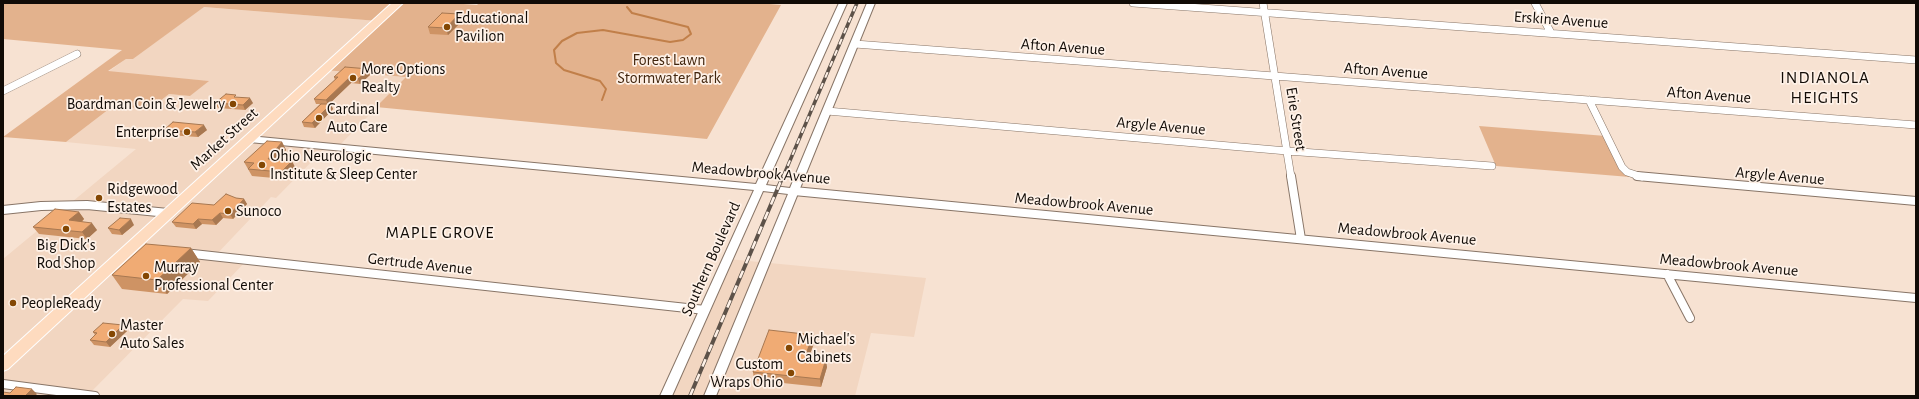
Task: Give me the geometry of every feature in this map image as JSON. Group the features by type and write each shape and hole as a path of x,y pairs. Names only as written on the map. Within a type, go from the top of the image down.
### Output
{"main road":[{"name":"Market Street","path":"3,365 137,248 168,213 398,3"}],"street":[{"name":"Southern Boulevard","path":"666,396 843,3"},
{"path":"710,396 871,3"},
{"name":"Erskine Avenue","path":"1133,3 1916,60"},
{"name":"Erie Street","path":"1263,3 1301,239"},
{"path":"1535,3 1551,33"},
{"name":"Afton Avenue","path":"855,44 1916,125"},
{"path":"4,90 58,65 77,54"},
{"name":"Argyle Avenue","path":"1589,100 1622,167 1627,172 1642,178 1916,201"},
{"name":"Argyle Avenue","path":"827,111 1287,151 1492,166"},
{"name":"Meadowbrook Avenue","path":"249,139 1916,298"},
{"path":"3,210 41,206 87,205 168,213"},
{"name":"Gertrude Avenue","path":"174,252 705,310"},
{"path":"1667,274 1690,318"},
{"path":"3,384 95,396"}],"shaded area":[{"path":"203,7 379,21 406,77 337,148 326,147 276,198 271,197 215,256 247,260 208,301 183,299 88,395 93,396 3,396 3,259 136,149 66,142 113,106 150,109 169,94 190,96 208,81 108,72 126,59 133,59"},
{"path":"728,259 926,278 914,337 871,333 855,396 666,396"}],"green space":[{"name":"Forest Lawn Stormwater Park","path":"3,3 450,3 477,5 479,3 758,3 781,5 707,139 376,107 406,77 325,70 378,21 204,7 133,59 126,59 108,71 209,81 190,96 169,94 150,109 113,106 66,142 3,137 122,50 3,39"},
{"path":"1479,126 1606,136 1622,167 1642,178 1496,166"}],"building":[{"path":"442,13 459,14 446,28 428,27"},
{"path":"345,67 369,69 358,79 349,78 326,100 314,99 338,77 334,77"},
{"path":"226,94 236,95 234,97 250,98 243,105 215,103"},
{"path":"321,104 331,104 312,123 302,122"},
{"path":"173,122 204,125 195,132 164,130"},
{"path":"267,141 282,142 268,159 292,161 281,172 248,169 254,163 244,162"},
{"path":"226,194 244,199 230,214 220,213 212,220 198,219 193,224 172,222 192,203 214,205"},
{"path":"55,209 79,212 69,220 92,223 82,232 33,227"},
{"path":"120,218 131,219 119,230 108,228"},
{"path":"146,244 191,248 157,280 112,275"},
{"path":"103,323 123,325 106,342 90,340 97,333 93,332"},
{"path":"769,330 813,335 805,357 826,359 820,379 753,372"},
{"path":"16,387 32,389 25,396 3,396 3,392 10,393"}],"waterway":[{"path":"602,100 606,89 600,81 564,70 556,63 554,50 562,41 577,33 603,30 670,42 683,40 691,34 688,27 632,13 627,7"}],"railway":[{"path":"783,177 857,3"},
{"path":"690,396 783,176"}],"place":[{"name":"Educational Pavilion","path":"447,27"},
{"name":"More Options Realty","path":"353,78"},
{"name":"Boardman Coin & Jewelry","path":"233,104"},
{"name":"Cardinal Auto Care","path":"319,118"},
{"name":"Enterprise","path":"187,132"},
{"name":"Ohio Neurologic Institute & Sleep Center","path":"262,165"},
{"name":"Ridgewood Estates","path":"99,198"},
{"name":"Sunoco","path":"228,211"},
{"name":"Big Dick's Rod Shop","path":"66,229"},
{"name":"Murray Professional Center","path":"146,276"},
{"name":"PeopleReady","path":"13,303"},
{"name":"Master Auto Sales","path":"112,334"},
{"name":"Michael's Cabinets","path":"789,348"},
{"name":"Custom Wraps Ohio","path":"791,373"}],"district":[{"name":"INDIANOLA HEIGHTS","path":"1825,88"},
{"name":"MAPLE GROVE","path":"440,233"}]}
